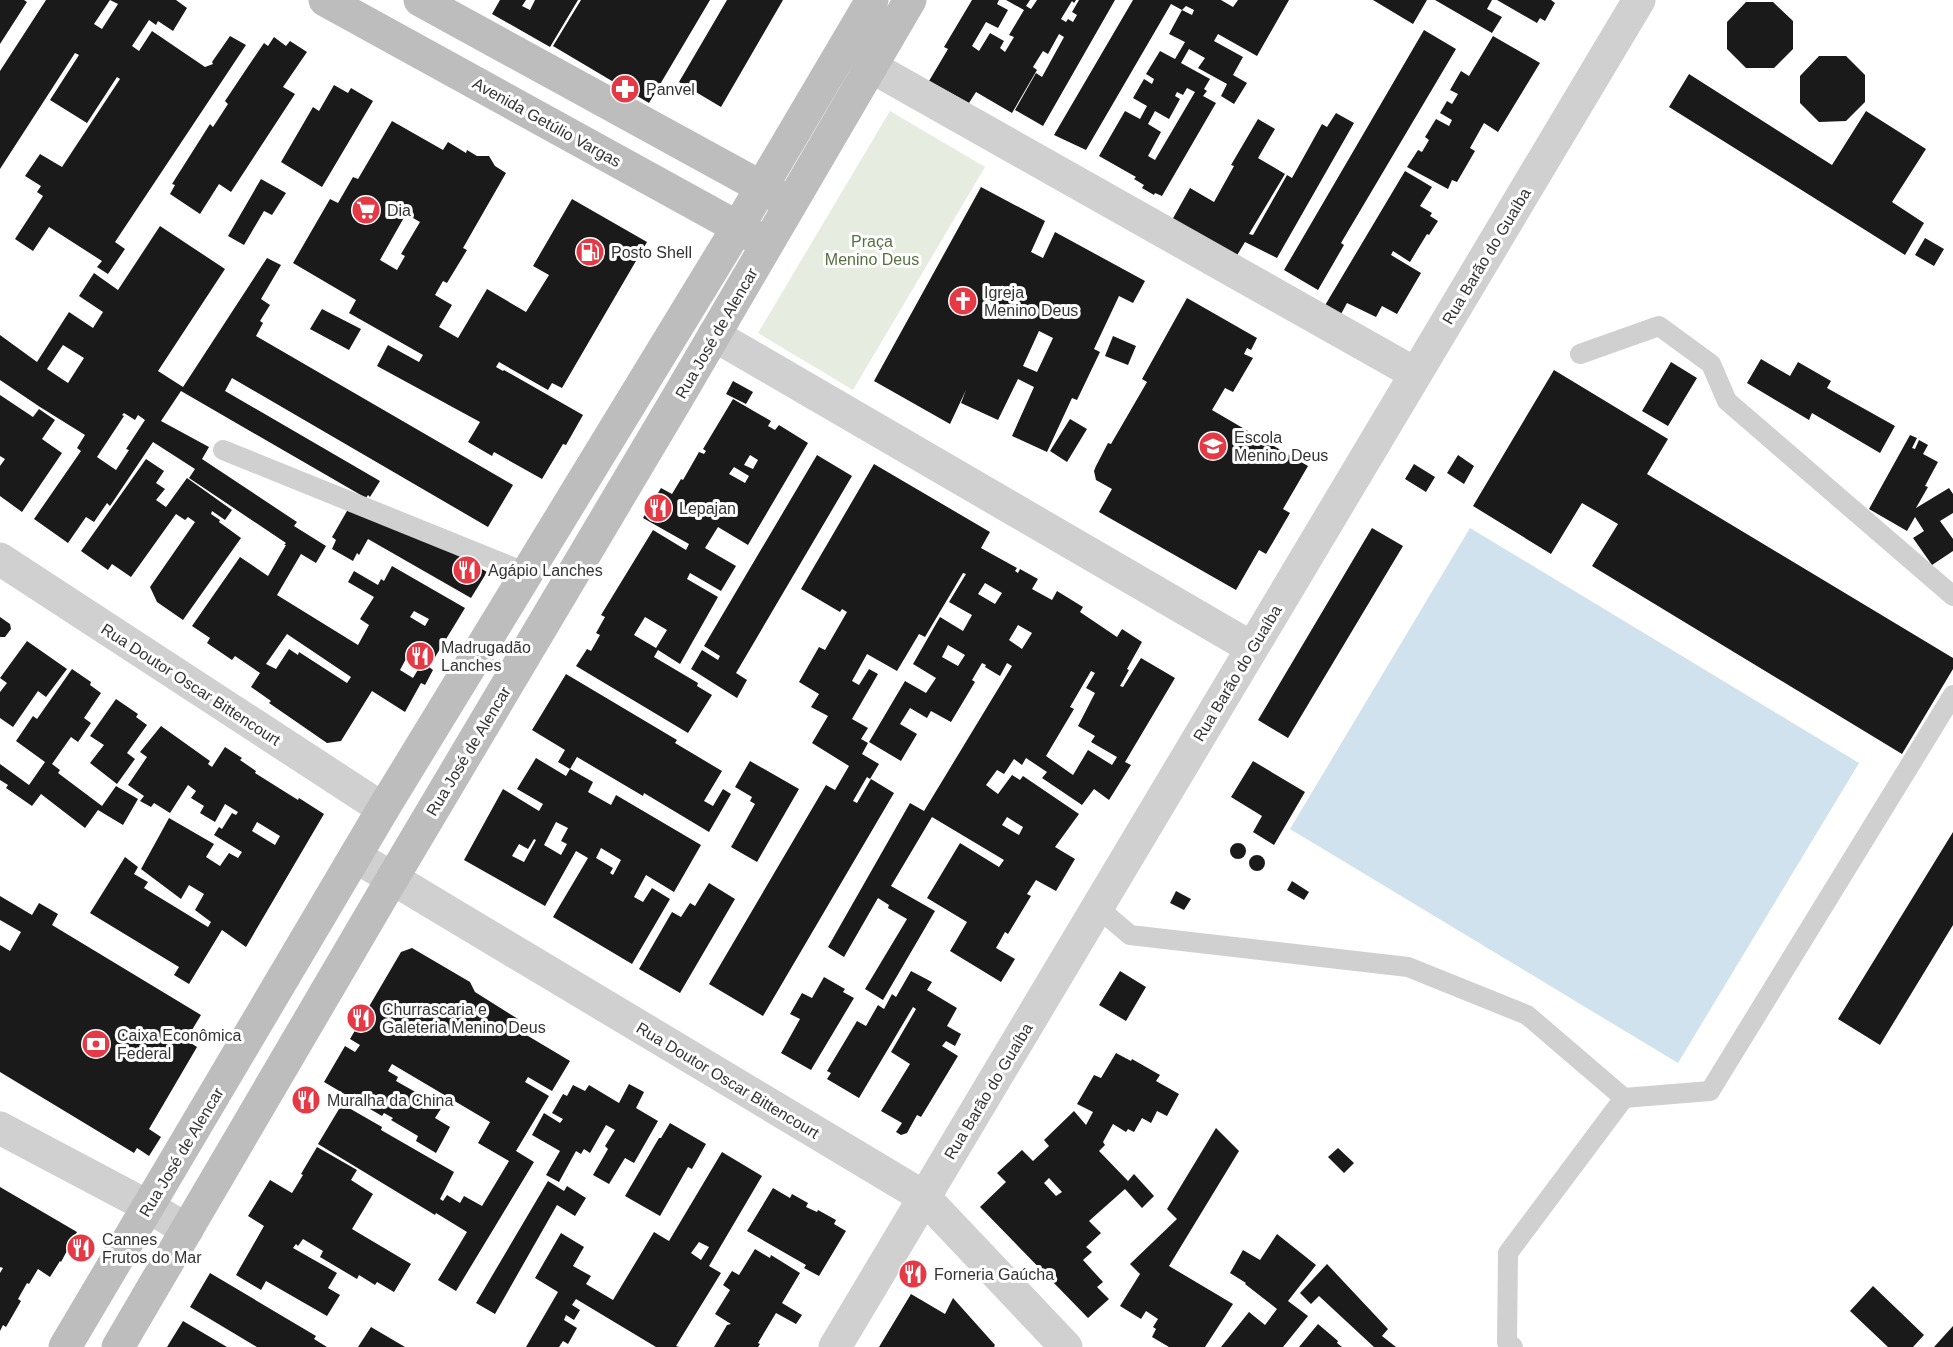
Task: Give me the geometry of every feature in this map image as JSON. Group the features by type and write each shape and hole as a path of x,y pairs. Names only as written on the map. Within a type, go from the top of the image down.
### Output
{"main road":[{"name":"Avenida Getúlio Vargas","path":"325,0 768,243"},
{"path":"420,0 790,203"},
{"name":"Rua José de Alencar","path":"65,1347 383,809 738,227 872,0"},
{"name":"Rua José de Alencar","path":"118,1347 910,0"}],"street":[{"path":"878,0 871,25 870,66 1416,374"},
{"name":"Rua Barão do Guaíba","path":"835,1347 1640,0"},
{"path":"714,335 1252,648"},
{"name":"Rua Doutor Oscar Bittencourt","path":"0,559 383,809"},
{"name":"Rua Doutor Oscar Bittencourt","path":"355,856 924,1197 1066,1347"},
{"path":"0,1128 149,1207 187,1230"}],"lane":[{"path":"1580,354 1659,326 1711,364 1727,401 1953,596"},
{"path":"223,450 527,573"},
{"path":"1097,907 1130,935 1408,967 1527,1015 1624,1098 1710,1091 1953,695"},
{"path":"1513,1347 1507,1342 1508,1253 1624,1098"}],"green space":[{"name":"Praça Menino Deus","path":"890,111 985,167 853,390 758,333"}],"water":[{"path":"1470,528 1859,763 1678,1063 1290,829"}],"building":[{"path":"0,0 27,2 0,44"},
{"path":"46,0 110,0 176,0 187,8 173,31 158,21 156,25 149,20 132,46 139,51 152,31 205,67 213,64 212,62 230,36 246,45 115,242 125,249 108,274 97,267 102,261 49,227 33,251 15,239 43,196 37,192 41,186 25,176 40,154 62,167 120,79 117,77 87,123 50,100 79,55 75,53 0,169 0,71","holes":["110,0 118,4 102,29 94,24"]},
{"path":"500,0 526,0 522,6 530,10 535,0 578,0 550,47 492,14"},
{"path":"581,0 710,0 649,103 553,46"},
{"path":"727,0 783,0 721,107 679,82"},
{"path":"972,0 999,0 997,4 1008,10 998,28 986,22 972,46 979,51 990,33 1004,41 1000,48 1005,52 1014,37 1009,35 1024,10 1006,0 1030,0 1026,6 1031,9 1037,0 1076,0 1074,3 1072,1 1061,19 1073,22 1077,15 1072,12 1079,0 1115,0 1043,126 1015,110 1036,73 1042,77 1064,37 1059,34 1048,54 1043,51 1033,67 1037,70 1012,113 976,92 969,103 929,81 948,49 944,47"},
{"path":"1133,0 1221,0 1233,7 1238,0 1289,0 1257,56 1218,34 1214,41 1243,57 1233,75 1247,83 1234,104 1221,96 1227,84 1198,68 1205,58 1189,49 1181,63 1210,79 1203,96 1216,103 1162,196 1155,193 1154,195 1142,188 1144,185 1134,179 1136,177 1099,156 1125,111 1140,119 1147,106 1133,98 1144,79 1152,84 1154,79 1146,74 1160,51 1175,59 1185,42 1169,34 1182,10 1171,4 1086,150 1054,135","holes":["1186,6 1194,10 1192,15 1182,10","1187,88 1195,92 1155,160 1148,156 1161,132 1148,124 1155,111 1169,119 1180,99 1175,96 1177,92 1183,95"]},
{"path":"1373,0 1427,0 1413,24"},
{"path":"1435,0 1492,0 1487,9 1502,17 1492,33"},
{"path":"1497,0 1551,0 1555,3 1545,21 1540,18 1537,23"},
{"path":"1746,2 1773,2 1793,21 1793,49 1774,68 1746,68 1727,49 1727,22"},
{"path":"1424,30 1456,49 1341,243 1344,245 1318,290 1284,270"},
{"path":"1493,36 1540,63 1498,132 1484,123 1470,148 1475,151 1457,182 1452,180 1448,189 1407,167 1418,150 1422,152 1429,140 1425,137 1436,119 1449,126 1452,120 1440,113 1447,101 1452,104 1458,94 1450,90 1461,71 1469,76"},
{"path":"274,37 286,46 290,41 307,52 283,87 295,94 231,192 219,184 200,214 170,194 175,185 172,184 210,124 213,127 228,104 225,101 264,43 268,46"},
{"path":"1819,56 1846,56 1865,75 1865,102 1846,121 1819,122 1800,103 1800,76"},
{"path":"1689,74 1832,165 1866,111 1926,149 1892,202 1924,223 1905,255 1669,107"},
{"path":"334,85 348,93 351,88 373,101 322,187 281,162 313,107 319,111"},
{"path":"1336,113 1354,123 1277,258 1245,242 1236,257 1172,220 1190,188 1214,202 1234,166 1231,165 1258,119 1275,129 1258,158 1285,174 1249,234 1253,235 1287,175 1292,178 1322,124 1327,127"},
{"path":"392,121 443,150 448,142 466,153 467,150 477,156 489,156 495,166 506,173 463,248 467,250 447,283 443,281 435,295 452,305 439,327 458,338 487,289 526,312 549,275 533,266 572,199 647,242 562,388 552,383 548,390 499,362 496,367 583,415 566,445 563,444 542,479 494,452 492,456 468,442 480,422 377,366 388,345 419,362 423,355 349,313 356,300 293,263 330,199 338,203 353,177 358,179","holes":["406,214 420,222 401,254 405,256 397,270 380,260"]},
{"path":"1405,171 1432,187 1420,206 1432,213 1430,216 1438,221 1410,262 1393,251 1391,255 1421,273 1397,314 1382,306 1376,317 1347,303 1340,316 1324,307"},
{"path":"261,179 286,193 272,215 264,211 244,245 228,236"},
{"path":"981,187 1045,221 1031,252 1043,258 1055,232 1145,281 1133,303 1119,296 1094,349 1100,352 1077,400 1072,398 1047,452 1012,436 1034,387 1018,379 998,420 961,403 966,390 950,424 874,381","holes":["1039,331 1053,338 1037,372 1023,366"]},
{"path":"160,226 225,269 158,371 183,387 267,258 281,265 261,299 270,305 260,321 263,323 256,336 513,485 488,527 232,378 225,391 380,481 370,497 368,495 366,498 181,391 161,421 209,447 202,459 297,522 294,526 326,546 316,563 301,554 277,595 358,645 369,625 360,619 374,597 348,582 354,571 378,585 381,579 384,581 392,566 465,608 429,667 433,670 425,685 421,683 405,712 372,691 341,741 327,743 269,703 271,701 251,687 260,673 235,656 232,660 207,643 210,638 192,626 240,557 268,576 286,543 189,478 195,469 153,442 110,506 107,503 94,522 86,517 68,543 34,519 81,451 77,448 85,435 0,380 0,335 37,362 69,312 93,328 103,312 79,296 94,273 118,290","holes":["63,345 84,358 68,383 47,369","124,413 135,420 138,415 145,420 126,449 129,450 116,470 97,457 124,416 122,415","414,611 429,619 425,626 410,617","287,634 351,677 347,683 299,652 298,655 289,649 276,669 266,664","408,655 422,663 413,678 400,670"]},
{"path":"1925,238 1944,249 1934,266 1915,255"},
{"name":"Escola Menino Deus","path":"1187,298 1257,338 1251,350 1247,348 1244,354 1253,358 1233,392 1225,388 1212,410 1308,466 1283,509 1290,513 1266,554 1259,550 1236,590 1099,512 1112,489 1096,480 1094,471 1096,466 1147,382 1142,379"},
{"path":"322,309 361,329 349,350 310,329"},
{"path":"1113,336 1136,346 1128,365 1105,356"},
{"path":"1761,359 1790,376 1798,362 1831,381 1827,388 1895,426 1880,453 1812,413 1809,420 1747,383"},
{"path":"1671,362 1697,378 1668,426 1642,411"},
{"path":"1554,370 1668,439 1647,474 1953,658 1953,669 1902,754 1592,566 1618,524 1582,503 1551,554 1473,506"},
{"path":"733,381 753,392 746,404 726,394"},
{"path":"0,395 33,417 39,409 55,420 42,439 62,453 22,512 0,496 0,466 5,459 0,456"},
{"path":"733,399 771,421 768,426 775,430 779,425 808,443 748,545 718,527 705,548 736,566 721,591 690,573 687,579 718,597 680,664 658,650 654,657 698,683 697,686 712,695 688,733 576,666 587,649 591,651 600,635 596,633 605,617 601,615 653,530 686,550 689,544 643,518 661,488 672,494 699,452 704,454 706,451 703,449","holes":["750,455 758,460 753,469 744,465","734,467 749,476 745,483 729,474","645,617 667,630 656,648 634,635"]},
{"path":"1070,419 1087,429 1067,462 1050,451"},
{"path":"1910,435 1917,438 1912,448 1915,449 1919,440 1928,445 1923,454 1938,462 1916,508 1949,488 1953,494 1953,513 1940,521 1953,539 1953,551 1932,565 1913,538 1924,531 1915,517 1907,531 1869,509"},
{"path":"817,455 852,476 736,673 747,680 737,698 691,669 702,650 718,660 720,656 704,646"},
{"path":"1458,455 1474,466 1464,484 1447,473"},
{"path":"146,459 164,471 156,483 165,489 156,500 166,507 187,478 232,510 225,520 212,511 211,514 241,538 183,620 157,602 150,587 195,522 188,517 185,520 176,514 131,577 112,564 108,570 81,551"},
{"path":"874,464 990,532 981,548 1017,568 1015,571 1018,573 1020,569 1038,579 1032,589 1052,600 1057,591 1083,607 1080,612 1117,637 1122,629 1142,642 1120,686 1123,687 1141,658 1175,678 1125,762 1131,765 1109,800 1094,789 1082,805 1042,778 1047,772 1026,758 1022,765 1014,759 1004,774 997,770 986,785 998,794 1012,775 1020,780 1023,776 1079,814 1055,847 1075,859 1056,891 1036,880 1027,894 1031,896 1008,934 1005,932 996,948 1015,959 1001,982 950,951 967,922 927,898 960,843 999,867 1004,860 932,817 891,886 935,911 883,1000 865,989 907,919 888,908 889,905 878,898 844,957 828,947 910,803 924,811 1012,666 1007,663 1000,676 982,663 972,680 975,682 951,722 931,711 927,718 910,708 900,724 917,734 901,761 869,742 905,681 926,693 936,678 913,664 940,617 963,631 972,615 949,602 966,574 963,573 925,637 919,634 897,671 867,654 852,681 859,685 869,669 878,674 852,719 868,728 861,739 868,743 862,754 879,764 870,779 867,777 853,801 857,803 871,779 894,793 763,1016 709,984 826,785 835,790 849,766 812,743 828,716 811,707 819,694 799,682 819,647 825,650 847,612 842,609 840,612 801,589","holes":["985,583 1002,593 995,604 978,594","1018,625 1032,633 1022,649 1009,640","948,645 965,655 958,666 942,657","1091,671 1095,673 1086,688 1095,693 1078,726 1095,736 1091,742 1117,757 1112,765 1088,750 1073,775 1046,756 1074,709 1070,707","1007,817 1023,827 1019,835 1002,825"]},
{"path":"1414,464 1435,477 1426,492 1405,479"},
{"path":"351,504 422,535 487,572 471,598 368,539 353,561 332,549 336,540 332,537"},
{"path":"1372,528 1403,546 1288,738 1258,720"},
{"path":"0,617 10,624 11,629 5,637 0,637"},
{"path":"27,641 67,669 46,697 38,691 13,727 0,718 0,692 7,683 0,678"},
{"path":"72,669 91,682 90,685 101,693 84,718 91,723 78,742 71,737 52,764 60,770 58,773 102,806 116,786 138,799 123,825 98,810 85,828 41,794 32,806 6,788 8,785 0,780 0,764 29,785 45,762 16,741 33,716 37,719"},
{"path":"566,674 677,740 675,743 722,771 704,801 713,806 723,789 731,794 709,832 577,757 570,769 558,762 565,750 532,730"},
{"path":"116,699 138,714 136,717 147,725 127,753 135,759 117,784 90,763 104,745 90,736"},
{"path":"161,726 210,761 208,764 212,767 225,747 242,758 240,760 256,771 255,773 324,814 246,947 222,930 189,984 174,975 179,967 90,913 125,857 138,867 134,874 148,882 144,888 208,927 211,922 195,910 204,894 189,885 181,899 141,869 169,818 214,844 206,857 220,866 229,853 238,858 242,852 214,835 219,827 222,829 232,813 236,815 238,812 225,804 215,822 200,813 204,806 191,798 196,791 188,785 170,813 154,803 151,807 140,801 144,796 128,785 147,757 140,752","holes":["257,822 280,836 275,845 252,831"]},
{"path":"536,758 566,776 570,769 593,782 588,792 611,805 616,795 701,845 674,892 646,875 634,897 643,902 652,888 670,899 632,964 553,917 588,858 576,851 545,906 464,860 503,789 539,811 543,804 517,789","holes":["556,822 568,828 561,841 567,844 561,855 544,845","534,839 536,840 524,862 512,856 519,844 528,849","601,848 621,860 613,875 610,873 613,868 596,858"]},
{"path":"750,761 799,789 757,862 731,847 755,804 750,801 752,797 735,787"},
{"path":"1253,761 1305,792 1274,845 1253,832 1262,816 1231,797"},
{"path":"1953,832 1953,925 1880,1045 1838,1019"},
{"path":"1235,843 1241,843 1246,851 1244,857 1235,859 1230,854 1230,848"},
{"path":"1257,855 1265,863 1257,871 1249,863"},
{"path":"1292,881 1309,892 1304,900 1287,890"},
{"path":"709,883 735,899 680,993 639,969 672,912 681,917 690,903 695,906"},
{"path":"1176,891 1191,899 1184,910 1170,903"},
{"name":"Caixa Econômica Federal","path":"0,896 32,915 39,903 58,914 52,925 201,1015 186,1040 197,1047 149,1129 161,1137 149,1156 137,1148 134,1153 0,1072 0,945 10,951 21,932 0,920"},
{"path":"412,948 470,982 475,992 518,1019 513,1027 570,1061 552,1091 528,1077 525,1082 549,1096 516,1151 534,1162 456,1291 438,1280 467,1232 318,1144 342,1104 382,1127 381,1130 454,1172 440,1199 443,1201 447,1195 460,1203 464,1196 482,1206 509,1161 478,1143 490,1122 392,1064 388,1071 398,1077 396,1081 442,1107 435,1118 450,1127 436,1153 416,1141 418,1136 391,1120 393,1118 384,1113 382,1116 324,1082 345,1046 355,1052 360,1045 350,1039 401,952"},
{"path":"911,971 932,982 927,990 957,1008 947,1026 961,1034 955,1046 946,1041 942,1046 958,1056 921,1117 917,1115 907,1133 901,1135 896,1132 902,1123 881,1111 910,1064 891,1052 916,1009 913,1007 859,1098 827,1079 831,1073 827,1071 857,1021 866,1026 878,1005 884,1009 892,994 896,997"},
{"path":"1120,971 1146,987 1126,1021 1099,1005"},
{"path":"824,977 845,989 843,992 854,998 811,1070 781,1053 800,1019 790,1014 802,993 812,998"},
{"path":"1116,1053 1160,1075 1156,1081 1179,1094 1167,1116 1157,1111 1151,1123 1142,1118 1134,1132 1128,1129 1126,1132 1113,1124 1103,1142 1105,1145 1099,1151 1128,1181 1134,1174 1154,1196 1142,1208 1125,1189 1089,1221 1101,1233 1086,1247 1092,1252 1083,1260 1103,1282 1097,1287 1109,1299 1088,1318 980,1207 1006,1182 997,1173 1022,1150 1033,1161 1049,1146 1044,1140 1074,1111 1086,1125 1093,1112 1077,1104 1094,1075 1101,1078","holes":["1049,1178 1062,1192 1056,1196 1044,1183"]},
{"path":"629,1084 644,1092 636,1108 658,1121 634,1163 625,1158 609,1184 593,1175 608,1149 605,1146 615,1130 606,1125 590,1153 584,1149 581,1154 576,1151 559,1182 546,1175 560,1151 532,1135 544,1113 560,1123 563,1119 552,1113 563,1094 567,1096 573,1085 585,1091 589,1085 619,1103"},
{"path":"670,1123 706,1144 692,1169 688,1167 660,1216 625,1196"},
{"path":"1216,1128 1239,1151 1169,1266 1233,1304 1205,1347 1169,1347 1152,1337 1156,1329 1153,1327 1158,1319 1146,1311 1141,1319 1120,1306 1140,1274 1130,1264 1177,1219 1167,1209"},
{"path":"317,1147 357,1170 351,1180 373,1194 352,1229 411,1264 394,1292 377,1282 375,1285 359,1275 357,1279 320,1257 323,1251 303,1239 298,1246 296,1244 293,1248 337,1273 328,1288 340,1295 327,1316 266,1281 261,1290 236,1275 264,1226 248,1216 270,1180 292,1193"},
{"path":"1338,1148 1354,1163 1344,1173 1328,1157"},
{"path":"722,1152 762,1176 709,1266 721,1273 676,1346 679,1347 656,1347 576,1299 572,1305 580,1310 574,1320 566,1315 564,1320 577,1328 568,1344 563,1341 559,1347 526,1347 558,1292 535,1278 561,1233 584,1247 573,1266 591,1276 586,1284 613,1300 654,1232 669,1241","holes":["699,1242 709,1247 701,1260 691,1253"]},
{"path":"548,1181 564,1191 567,1186 586,1198 575,1216 557,1205 495,1314 476,1303"},
{"path":"0,1187 77,1232 50,1277 38,1269 29,1284 27,1283 18,1299 21,1301 6,1327 3,1325 0,1331 0,1273 3,1268 0,1267"},
{"path":"773,1188 790,1198 792,1194 808,1203 806,1207 817,1212 818,1210 836,1220 834,1224 846,1231 819,1276 804,1268 806,1265 747,1231"},
{"path":"1277,1234 1316,1265 1288,1301 1308,1316 1283,1347 1221,1347 1249,1312 1265,1325 1277,1309 1230,1273 1243,1250 1260,1260"},
{"path":"755,1249 770,1258 771,1255 800,1273 782,1303 802,1315 796,1324 776,1313 758,1343 760,1344 758,1347 714,1347 727,1325 731,1324 715,1314 730,1290 723,1285 732,1271 739,1275"},
{"path":"1327,1264 1388,1329 1382,1336 1396,1347 1374,1347 1319,1296 1311,1304 1300,1293"},
{"path":"210,1273 316,1336 314,1339 327,1347 257,1347 190,1307"},
{"path":"1873,1286 1924,1335 1913,1347 1888,1347 1850,1311"},
{"path":"911,1294 945,1314 953,1298 995,1345 994,1347 879,1347"},
{"path":"183,1321 227,1347 167,1347"},
{"path":"1318,1324 1338,1341 1337,1343 1342,1347 1299,1347"},
{"path":"1953,1326 1953,1347 1934,1347"},
{"path":"371,1327 405,1347 358,1347"}],"place":[{"name":"Panvel","path":"625,89"},
{"name":"Dia","path":"366,210"},
{"name":"Posto Shell","path":"590,252"},
{"name":"Igreja Menino Deus","path":"963,301"},
{"name":"Escola Menino Deus","path":"1213,446"},
{"name":"Lepajan","path":"658,508"},
{"name":"Agápio Lanches","path":"467,570"},
{"name":"Madrugadão Lanches","path":"420,656"},
{"name":"Churrascaria e Galeteria Menino Deus","path":"361,1018"},
{"name":"Caixa Econômica Federal","path":"96,1044"},
{"name":"Muralha da China","path":"306,1100"},
{"name":"Cannes Frutos do Mar","path":"81,1248"},
{"name":"Forneria Gaúcha","path":"913,1274"}]}
